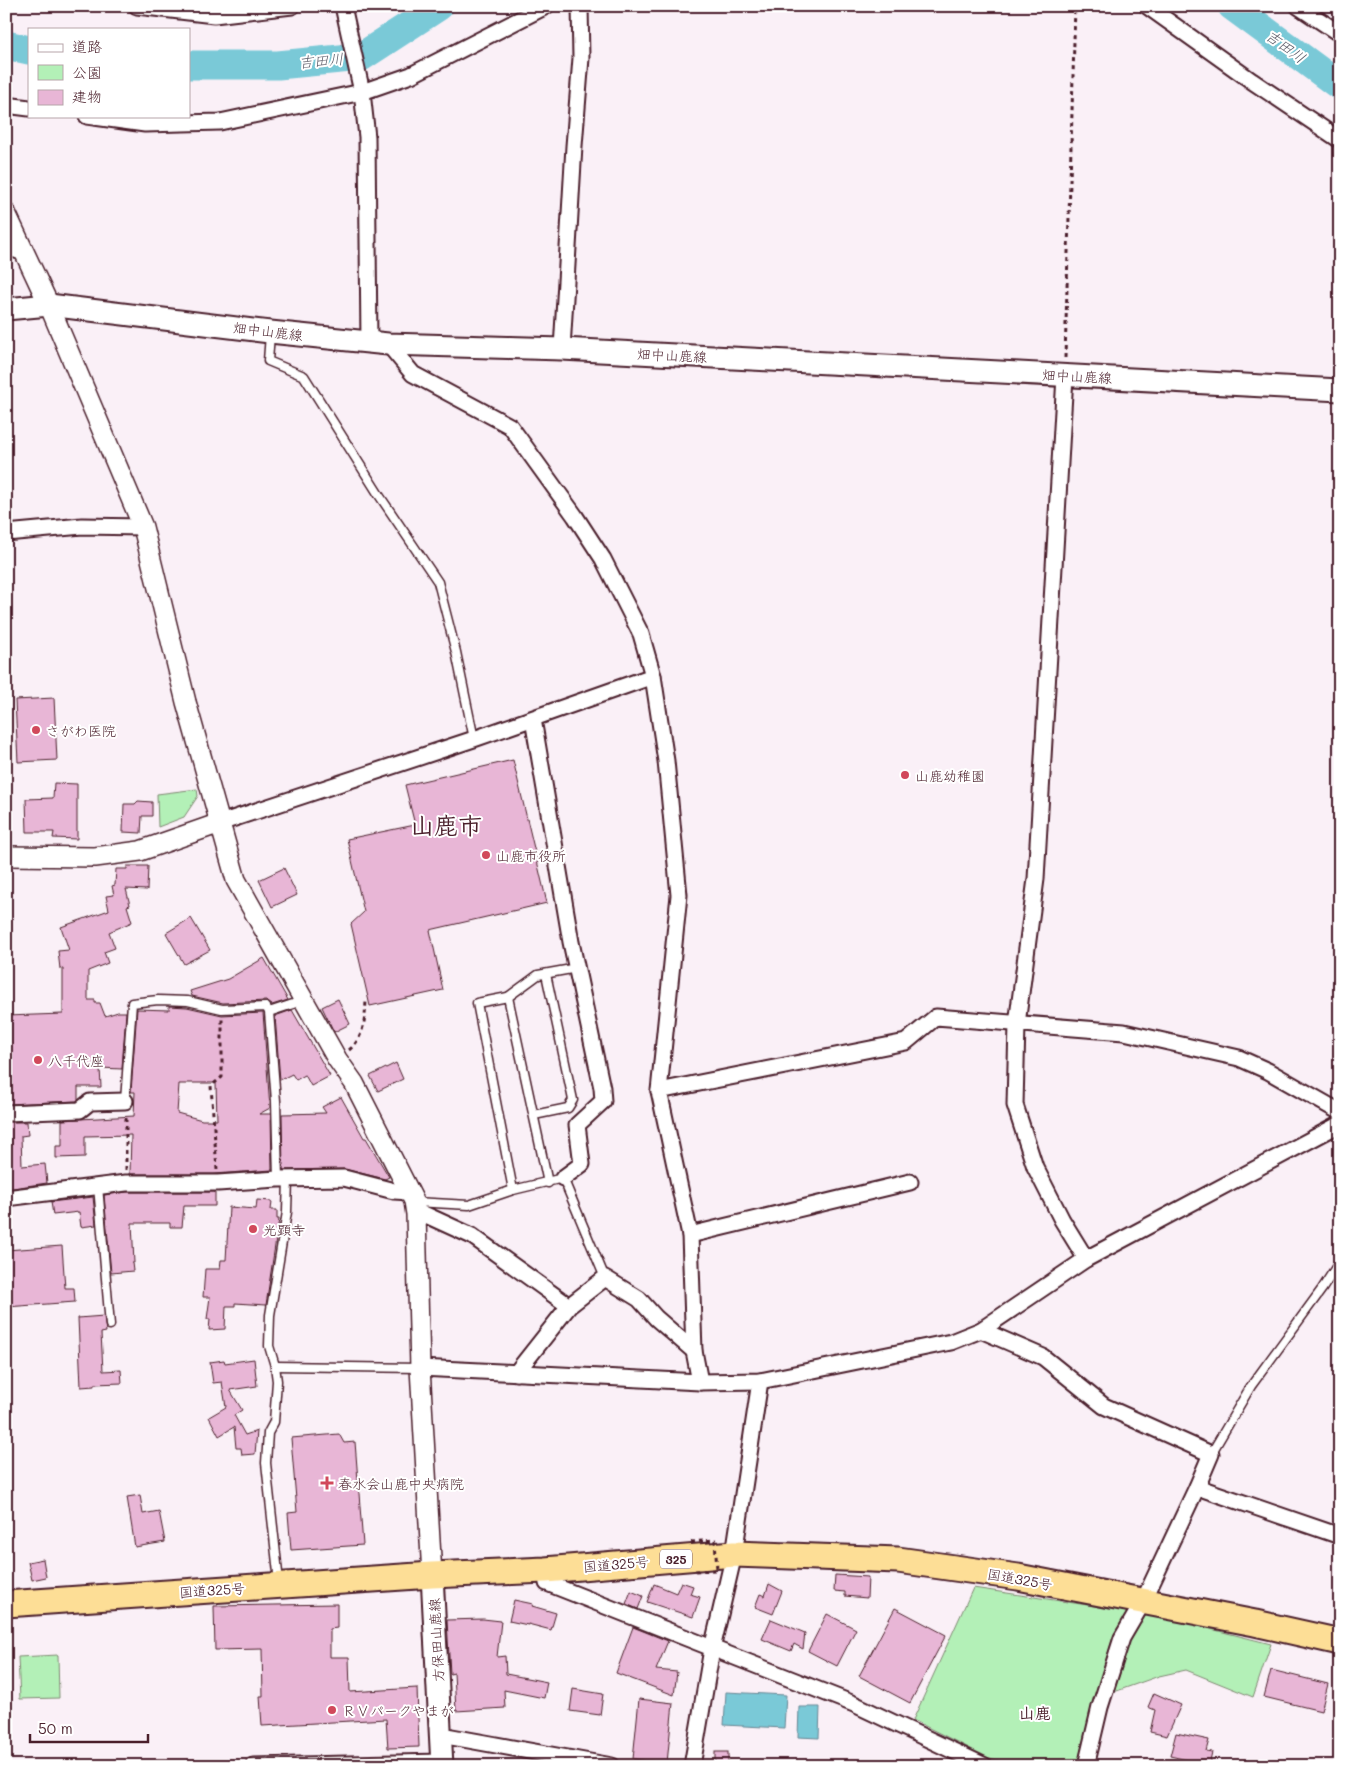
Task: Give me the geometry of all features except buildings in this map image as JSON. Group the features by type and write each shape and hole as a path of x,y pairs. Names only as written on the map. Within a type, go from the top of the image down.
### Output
{"highway":[{"name":"国道325号","path":"6,1604 432,1575 546,1570 734,1554 898,1560 1018,1577 1255,1623 1340,1642"}],"main road":[{"name":"畑中山鹿線","path":"6,309 49,305 378,344 562,349 1340,390"},
{"name":"方保田山鹿線","path":"432,1575 442,1764"}],"street":[{"path":"137,6 214,15 292,6"},
{"path":"343,6 362,92 367,137 378,344 413,374 510,426 576,516 603,559 641,634 653,676 666,761 680,895 659,1091 690,1235 694,1351 700,1382"},
{"path":"102,118 145,124 220,122 362,92 411,75 546,6"},
{"path":"562,349 581,58 580,6"},
{"path":"1147,6 1252,81 1340,140"},
{"path":"1298,6 1340,34"},
{"path":"6,105 28,108"},
{"path":"6,213 49,305 143,527 186,702 236,880 337,1059 354,1083 413,1202 432,1575"},
{"path":"6,247 25,254"},
{"path":"1065,376 1036,879 1017,1024 1015,1106 1035,1167 1062,1220 1086,1259"},
{"path":"6,533 82,526 143,527"},
{"path":"6,856 95,858 140,851 533,719 653,676"},
{"path":"533,719 577,968 602,1088 603,1101 577,1125 582,1164 556,1181"},
{"path":"659,1091 906,1042 936,1017 1124,1032 1239,1058 1340,1112"},
{"path":"6,1113 80,1110 90,1102 125,1101"},
{"path":"420,1368 700,1382 760,1381 950,1342 981,1330 1086,1259 1340,1124"},
{"path":"6,1198 126,1183 218,1183 344,1178 394,1191 413,1202 426,1215 472,1236 569,1306"},
{"path":"690,1235 910,1182"},
{"path":"516,1373 569,1306 605,1278 639,1299 656,1318 694,1351"},
{"path":"981,1330 1043,1357 1104,1406 1211,1454 1142,1602 1122,1638 1100,1707 1086,1766"},
{"path":"692,1766 712,1649 734,1554 760,1381"},
{"path":"1197,1487 1340,1536"},
{"path":"546,1570 547,1583 854,1704 985,1766"},
{"path":"441,1735 612,1766"},
{"path":"253,1766 442,1764"}],"lane":[{"path":"270,332 268,361 304,376 379,495 438,582 456,652 474,739"},
{"path":"513,1190 477,1003 508,997 538,975 577,968"},
{"path":"534,1115 568,1108 573,1100 546,974"},
{"path":"508,997 534,1115 556,1181 605,1278"},
{"path":"125,1101 132,1003 158,1000 188,1001 222,1010 266,1007 269,1012 287,1212 270,1315 269,1346 277,1381 274,1422 268,1433 266,1463 280,1585"},
{"path":"269,1012 303,1000"},
{"path":"413,1202 469,1205 513,1190 556,1181"},
{"path":"98,1186 110,1326"},
{"path":"1211,1454 1251,1386 1322,1289 1340,1261"},
{"path":"275,1366 420,1368"}],"path":[{"path":"1065,376 1075,6"},
{"path":"337,1059 356,1044 365,1021 366,1001"},
{"path":"218,1183 211,1086 222,1077 222,1010"},
{"path":"125,1101 126,1183"},
{"path":"691,1542 715,1540 716,1570 694,1571"}],"green space":[{"path":"197,789 198,796 184,817 158,827 157,794"},
{"path":"973,1588 1128,1611 1114,1634 1092,1705 1077,1766 1015,1766 987,1757 913,1720"},
{"path":"1147,1613 1271,1644 1253,1697 1186,1670 1159,1676 1114,1692 1129,1643"},
{"path":"58,1655 59,1698 20,1699 18,1657"}],"water":[{"path":"726,1692 786,1695 784,1728 724,1725"},
{"path":"799,1707 820,1707 819,1738 798,1737"}],"waterway":[{"name":"吉田川","path":"190,65 278,65 361,57 439,6"},
{"name":"吉田川","path":"1232,6 1340,86"},
{"name":"吉田川","path":"6,45 28,50"}],"place":[{"name":"さがわ医院","path":"36,730"},
{"name":"山鹿幼稚園","path":"905,775"},
{"name":"山鹿市役所","path":"486,855"},
{"name":"八千代座","path":"38,1060"},
{"name":"光顕寺","path":"253,1229"},
{"name":"春水会山鹿中央病院","path":"327,1483"},
{"name":"ＲＶパークやまが","path":"332,1710"}],"district":[{"name":"山鹿市","path":"446,824"},
{"name":"山鹿","path":"1035,1712"}]}
